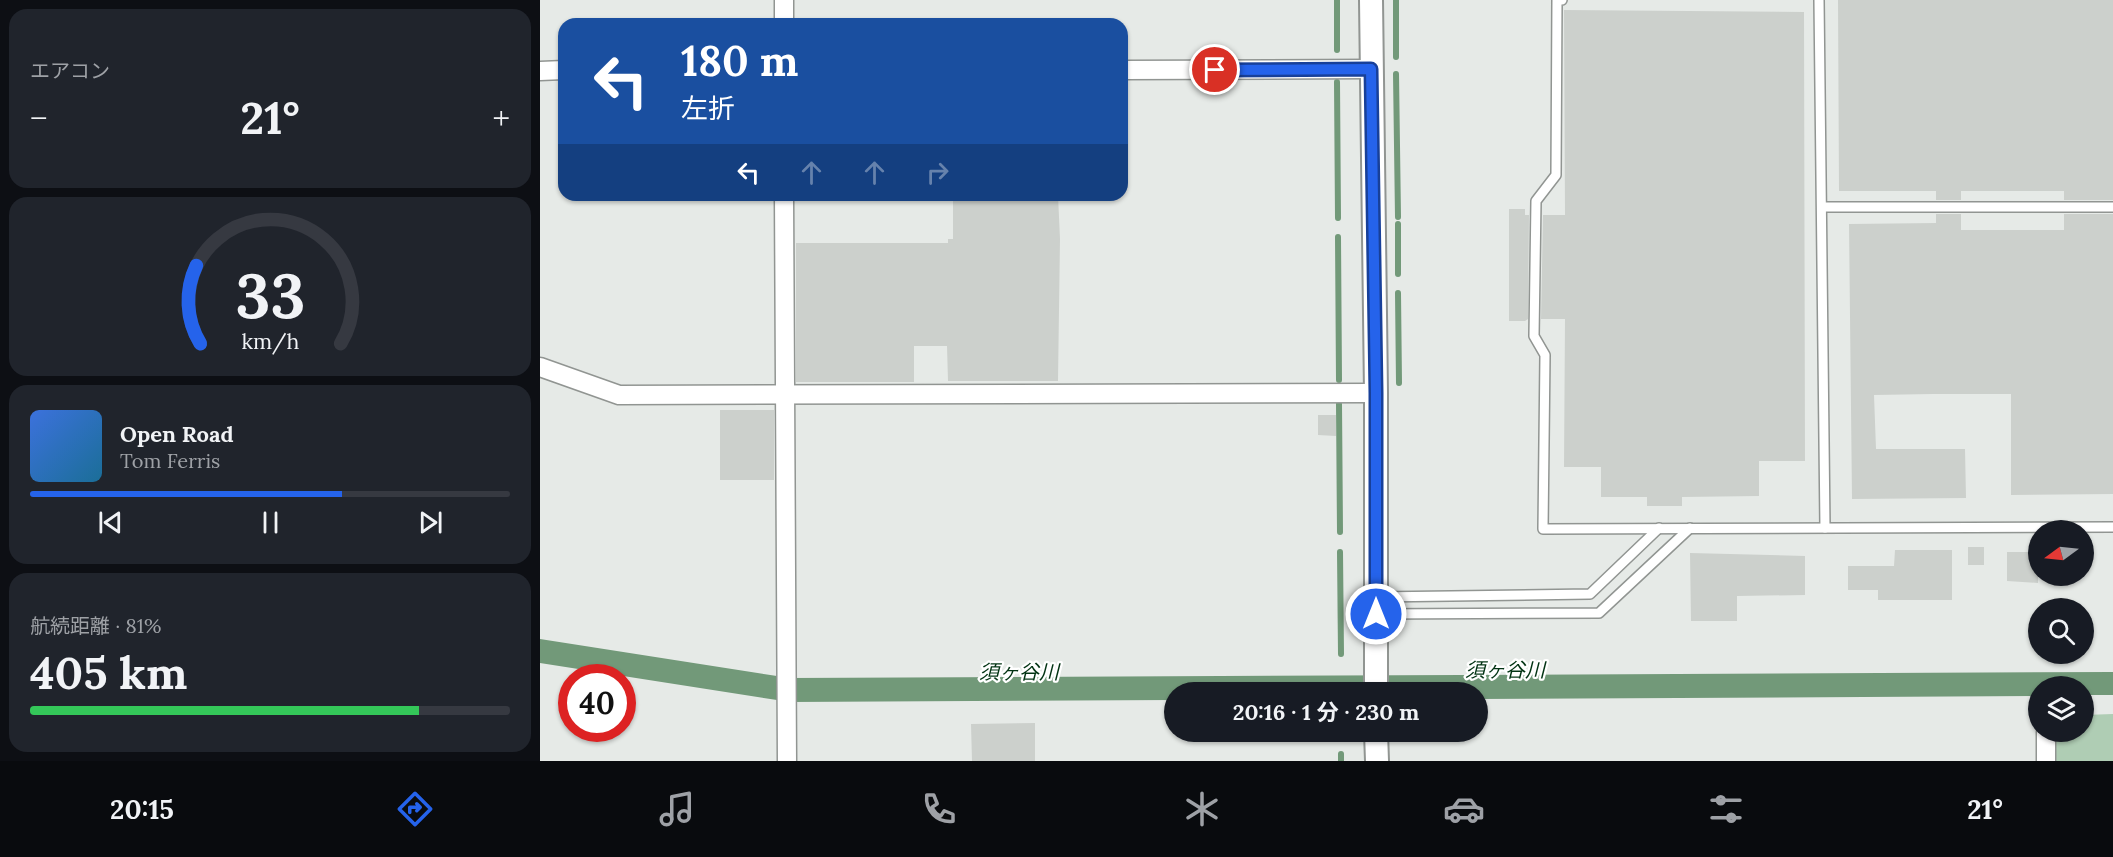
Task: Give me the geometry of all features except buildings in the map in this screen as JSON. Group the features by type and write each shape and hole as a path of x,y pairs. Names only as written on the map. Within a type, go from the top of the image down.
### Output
{"street":[{"path":"783,0 784,18"},
{"path":"1371,0 1376,393 1376,682"},
{"path":"1128,70 1371,69"},
{"path":"540,70 558,70"},
{"path":"784,201 787,761"},
{"path":"540,367 619,395 1376,393"},
{"path":"1376,742 1377,761"},
{"path":"2046,742 2046,761"}],"lane":[{"path":"1562,0 1557,0 1556,175 1536,201 1534,336 1545,355 1543,529 2113,527"},
{"path":"1819,0 1825,528"},
{"path":"1822,207 2113,207"},
{"path":"1376,605 1590,594 1659,528"},
{"path":"1376,605 1599,613 1690,528"}],"shaded area":[{"path":"540,639 790,678 2113,672 2113,695 2094,695 2094,676 2028,676 2028,696 1488,699 1488,682 1164,682 1164,700 790,702 636,678 636,664 558,664 558,666 540,663"},
{"path":"2113,714 2113,761 2056,761 2056,742 2094,742 2094,715"}],"waterway":[{"path":"1337,0 1337,50"},
{"path":"1396,0 1396,57"},
{"path":"1396,74 1398,217"},
{"path":"1337,82 1338,218"},
{"path":"1398,224 1398,274"},
{"path":"1338,237 1339,380"},
{"path":"1398,293 1399,383"},
{"path":"1339,404 1340,532"},
{"path":"1340,552 1341,654"},
{"path":"1341,754 1341,761"}],"route":[{"path":"1215,70 1371,69 1376,393 1376,614"}],"water label":[{"name":"須ヶ谷川","path":"1505,670"},
{"name":"須ヶ谷川","path":"1019,672"}]}
